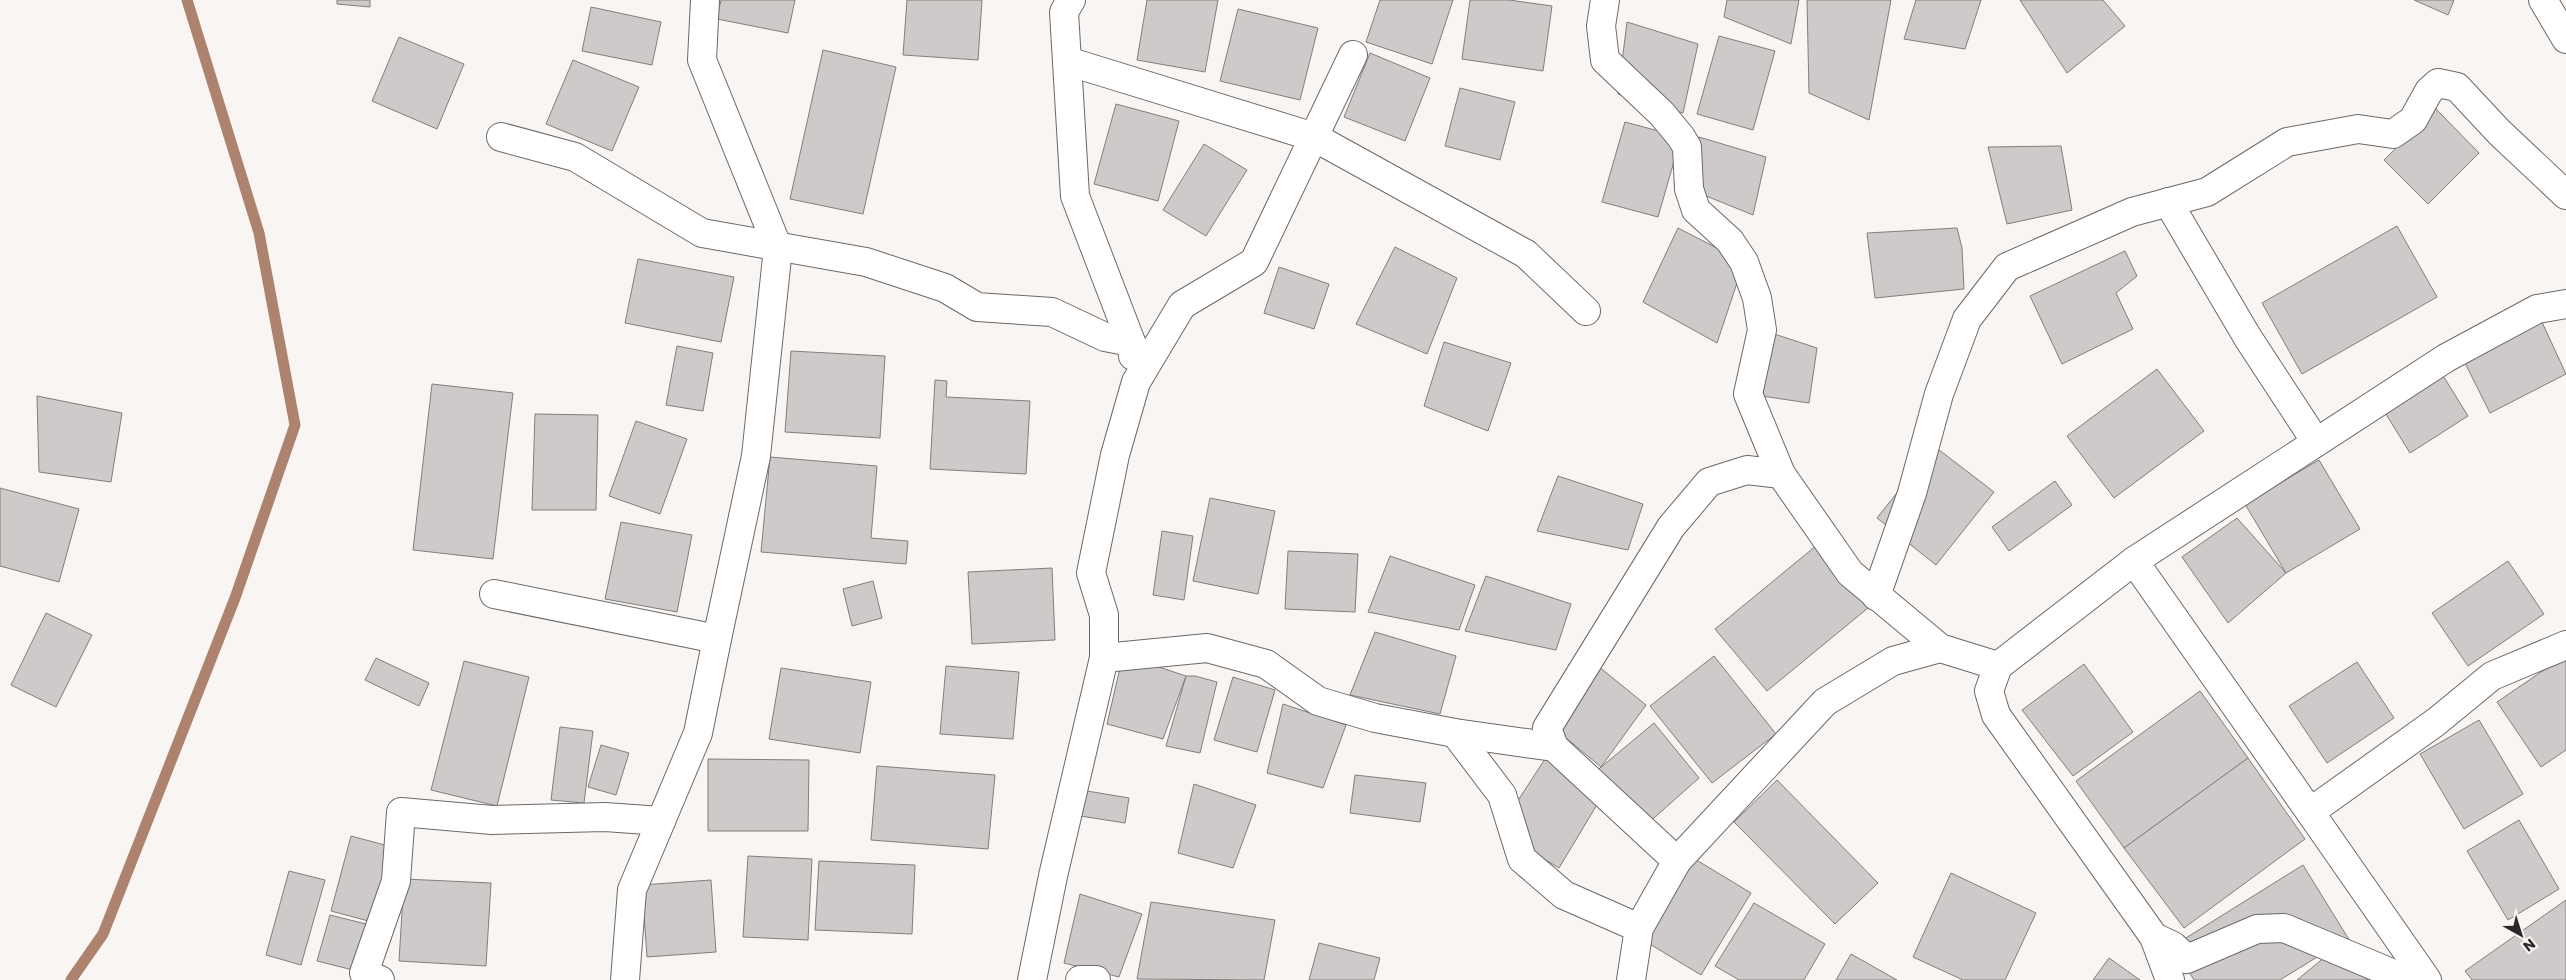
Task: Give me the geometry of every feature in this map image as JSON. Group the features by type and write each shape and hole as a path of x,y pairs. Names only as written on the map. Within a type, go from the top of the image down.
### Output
{"street":[{"path":"625,980 632,890 698,733 718,639 756,456 778,248 702,60 705,0"},
{"path":"1070,0 1064,12 1075,196 1131,342 1136,382"},
{"path":"1605,0 1601,26 1605,60 1662,114 1684,142 1687,147 1689,189 1696,210 1730,241 1744,262 1757,298 1762,330 1748,394 1782,474 1850,573 1940,648 1998,666"},
{"path":"2543,0 2566,39"},
{"path":"1032,980 1055,867 1104,658 1104,615 1091,573 1115,455 1136,382 1182,305 1254,262 1353,55"},
{"path":"1067,61 1314,137 1526,254 1586,311"},
{"path":"1876,596 1912,493 1939,394 1967,319 2007,267 2132,212 2207,192 2287,142 2358,130 2394,134 2413,120 2429,91 2438,84 2457,87 2499,132 2566,195"},
{"path":"501,137 575,156 702,233 778,248 866,262 945,288 977,307 1052,312 1105,337 1131,342"},
{"path":"2168,202 2248,338 2316,442"},
{"path":"2170,980 2154,937 1996,716 1989,691 1998,666 2134,560 2446,358 2537,309 2566,304"},
{"path":"1677,861 1554,747 1547,728 1671,526 1709,482 1747,470 1782,474"},
{"path":"2134,560 2427,980"},
{"path":"494,594 718,639"},
{"path":"2310,812 2436,722 2492,676 2566,645"},
{"path":"1104,658 1207,648 1266,664 1318,700 1375,718 1455,733 1554,747"},
{"path":"1632,980 1639,928 1677,861 1826,702 1893,661 1940,648"},
{"path":"1455,733 1502,795 1522,859 1564,895 1639,928"},
{"path":"380,980 364,973 396,882 401,812 492,820 605,817 661,821"},
{"path":"2154,937 2173,946 2187,959 2257,929 2284,928 2408,980"},
{"path":"1080,980 1096,980"}],"building":[{"path":"337,0 370,0 370,7 337,4"},
{"path":"721,0 795,0 788,33 717,19"},
{"path":"907,0 982,0 978,60 903,55"},
{"path":"1147,0 1218,0 1205,72 1137,60"},
{"path":"1380,0 1453,0 1432,64 1366,42"},
{"path":"1470,0 1509,0 1552,6 1543,71 1462,59"},
{"path":"1727,0 1799,0 1791,44 1724,17"},
{"path":"1807,0 1891,0 1869,120 1809,93"},
{"path":"1916,0 1981,0 1965,49 1904,39"},
{"path":"2020,0 2103,0 2125,26 2067,73"},
{"path":"2414,0 2454,0 2448,15"},
{"path":"591,7 661,22 652,65 582,51"},
{"path":"1238,9 1318,28 1300,100 1220,81"},
{"path":"1627,22 1698,44 1683,113 1618,94"},
{"path":"1719,36 1775,51 1753,130 1697,114"},
{"path":"399,37 464,64 437,129 372,101"},
{"path":"823,50 896,67 863,214 790,199"},
{"path":"1370,53 1430,78 1405,141 1344,117"},
{"path":"573,60 639,87 612,151 546,124"},
{"path":"1460,88 1515,102 1500,160 1445,146"},
{"path":"1116,104 1179,121 1158,201 1094,184"},
{"path":"2436,109 2479,153 2428,204 2384,160"},
{"path":"1625,122 1681,137 1658,217 1602,202"},
{"path":"1699,137 1766,157 1753,215 1689,189"},
{"path":"1204,144 1247,170 1206,236 1163,210"},
{"path":"2061,146 2072,210 2007,224 1988,147"},
{"path":"2397,226 2437,297 2302,374 2262,303"},
{"path":"1678,228 1744,262 1717,343 1643,302"},
{"path":"1957,228 1962,248 1964,289 1875,298 1867,233"},
{"path":"1395,247 1457,278 1427,354 1356,324"},
{"path":"2125,251 2137,276 2116,293 2133,329 2062,364 2030,296"},
{"path":"638,259 734,277 721,342 625,323"},
{"path":"1279,267 1329,284 1314,329 1264,313"},
{"path":"2541,320 2566,374 2490,413 2463,359"},
{"path":"1762,330 1817,348 1809,403 1748,394"},
{"path":"1444,342 1511,363 1488,431 1424,406"},
{"path":"677,346 713,353 703,411 666,405"},
{"path":"791,351 885,356 880,438 785,432"},
{"path":"2157,369 2204,431 2114,498 2067,436"},
{"path":"2442,374 2468,416 2410,453 2384,411"},
{"path":"935,380 947,381 946,397 1030,401 1026,474 930,469"},
{"path":"432,384 513,393 493,559 413,550"},
{"path":"37,396 122,413 111,482 39,472"},
{"path":"535,414 598,415 596,510 532,510"},
{"path":"636,421 687,439 660,514 609,496"},
{"path":"1934,446 1994,492 1936,565 1877,518"},
{"path":"770,457 877,466 871,538 908,541 906,564 761,552"},
{"path":"2319,460 2360,529 2286,573 2245,504"},
{"path":"1558,476 1643,504 1628,550 1537,531"},
{"path":"2055,481 2072,505 2009,551 1992,527"},
{"path":"0,488 79,509 59,582 0,566"},
{"path":"1210,498 1275,511 1258,594 1193,581"},
{"path":"2237,518 2286,573 2228,623 2182,557"},
{"path":"621,522 692,535 677,612 605,599"},
{"path":"1162,531 1193,536 1184,600 1153,595"},
{"path":"1817,545 1868,608 1767,691 1715,629"},
{"path":"1288,551 1358,554 1355,612 1285,609"},
{"path":"1390,556 1475,585 1459,630 1368,612"},
{"path":"2508,561 2544,614 2468,666 2432,613"},
{"path":"1052,568 1055,640 972,644 968,572"},
{"path":"1486,576 1571,604 1556,650 1465,631"},
{"path":"873,581 882,618 852,626 843,589"},
{"path":"46,613 92,635 56,707 11,685"},
{"path":"1375,632 1456,656 1440,714 1350,695"},
{"path":"1582,653 1646,705 1601,767 1542,718"},
{"path":"1123,655 1186,676 1163,739 1107,724"},
{"path":"2566,655 2566,750 2541,767 2497,702"},
{"path":"1714,656 1776,734 1712,783 1650,706"},
{"path":"376,658 429,683 419,706 365,680"},
{"path":"464,661 529,677 497,806 431,790"},
{"path":"2357,662 2394,718 2327,763 2289,706"},
{"path":"2084,664 2133,732 2073,776 2022,710"},
{"path":"946,666 1019,672 1013,739 940,734"},
{"path":"781,668 871,682 860,753 769,739"},
{"path":"1186,676 1195,676 1217,682 1200,753 1166,746"},
{"path":"1233,677 1275,690 1257,752 1214,740"},
{"path":"2200,691 2248,758 2124,848 2076,781"},
{"path":"1283,704 1346,725 1323,788 1267,773"},
{"path":"2479,720 2523,794 2464,829 2420,754"},
{"path":"1654,723 1699,778 1645,826 1594,773"},
{"path":"560,727 593,731 584,803 551,800"},
{"path":"601,745 629,753 616,795 588,787"},
{"path":"1547,756 1604,793 1559,868 1498,831"},
{"path":"2248,758 2305,839 2184,928 2124,848"},
{"path":"708,759 809,760 808,831 708,831"},
{"path":"877,766 995,775 988,849 871,840"},
{"path":"1355,775 1426,783 1420,822 1350,813"},
{"path":"1777,780 1878,883 1835,924 1734,822"},
{"path":"1194,784 1256,805 1233,868 1178,853"},
{"path":"1081,790 1129,798 1125,823 1074,815"},
{"path":"2519,820 2559,889 2508,920 2467,851"},
{"path":"351,836 396,848 376,923 331,911"},
{"path":"1675,847 1751,893 1701,975 1625,929"},
{"path":"748,856 812,859 808,940 743,937"},
{"path":"819,861 915,865 912,934 815,930"},
{"path":"2303,865 2348,938 2280,980 2194,980 2173,946"},
{"path":"289,871 325,880 301,965 266,955"},
{"path":"1951,873 2036,913 2005,980 1963,980 1913,957"},
{"path":"404,879 491,883 486,966 399,961"},
{"path":"711,880 716,952 647,957 642,885"},
{"path":"1080,894 1142,914 1119,977 1064,963"},
{"path":"2566,900 2566,980 2472,980 2465,971"},
{"path":"1151,902 1275,920 1264,980 1137,979"},
{"path":"1754,903 1825,944 1804,980 1739,980 1715,966"},
{"path":"330,915 366,924 353,970 317,961"},
{"path":"2348,938 2382,980 2297,980"},
{"path":"1319,943 1380,958 1374,980 1309,980"},
{"path":"1851,954 1897,980 1836,980"},
{"path":"2109,958 2140,980 2093,980"}],"waterway":[{"path":"71,980 103,934 235,598 295,425 259,233 187,0"}]}
